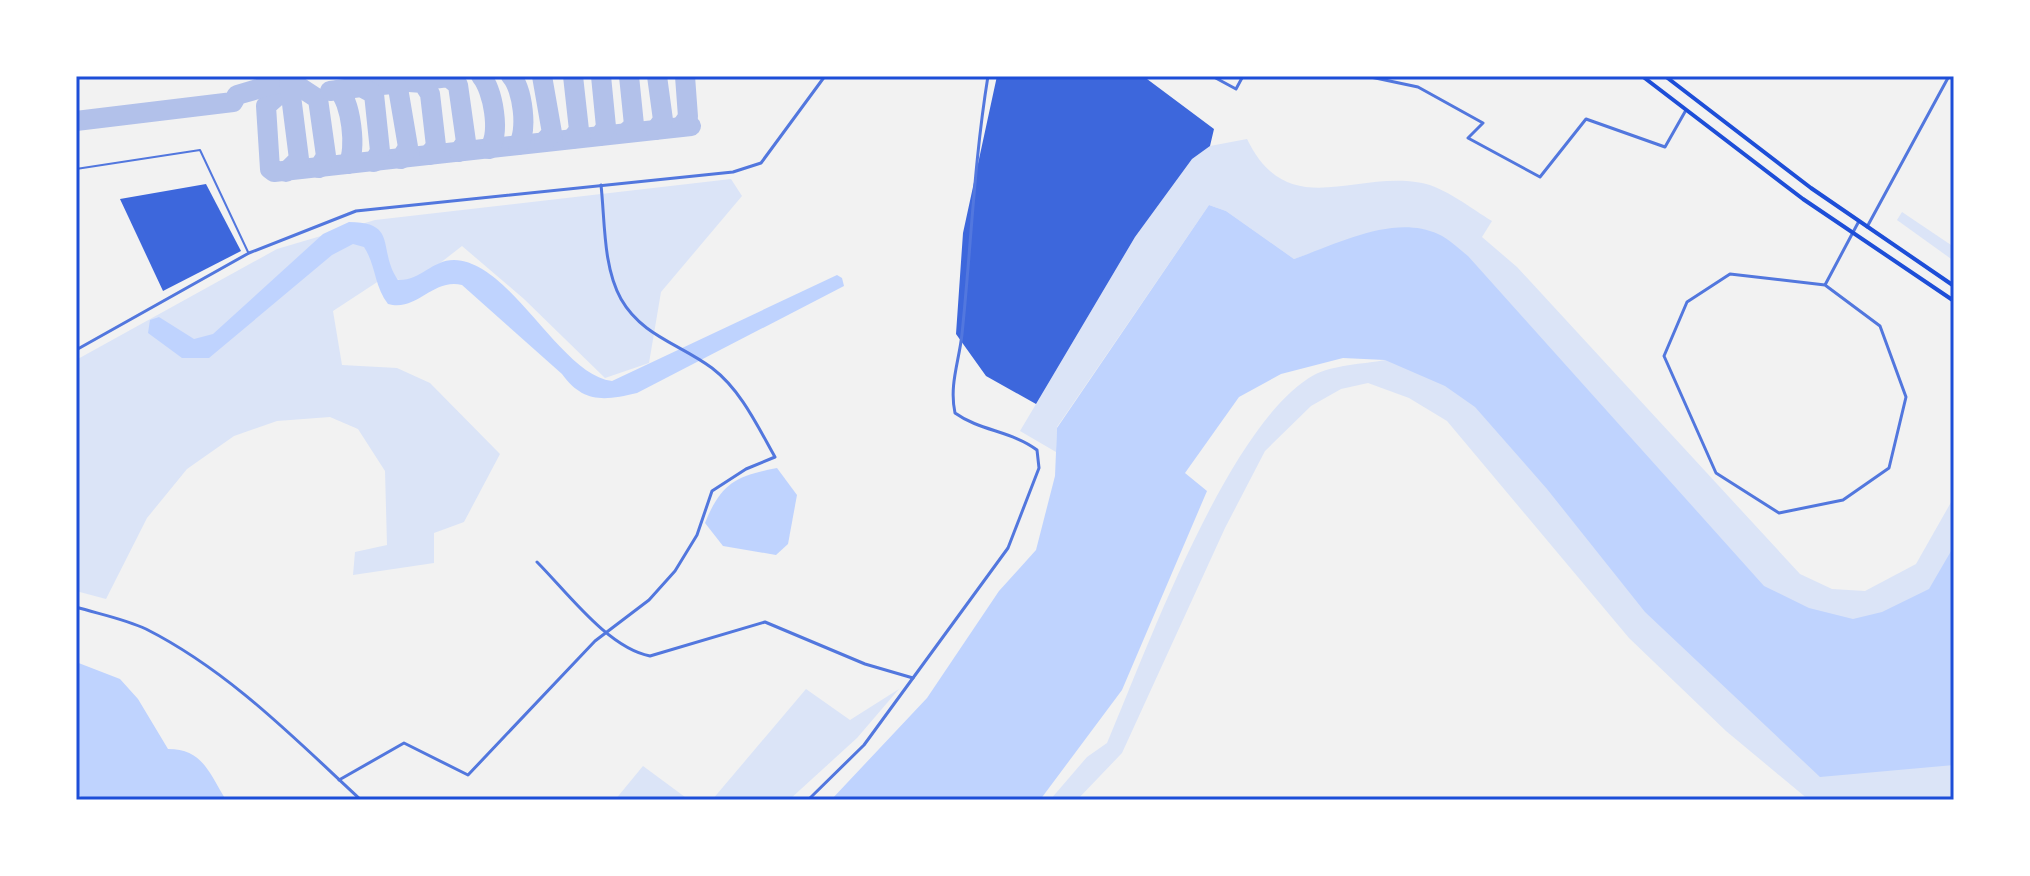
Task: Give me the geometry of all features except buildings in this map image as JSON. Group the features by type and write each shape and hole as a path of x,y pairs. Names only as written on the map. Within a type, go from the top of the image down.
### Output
{"main road":[{"path":"1642,76 1803,199 1954,301"},
{"path":"1665,76 1867,227 1954,286"}],"street":[{"path":"76,350 249,253 356,211 733,172 761,163 825,76"},
{"path":"808,800 864,745 1008,548 1039,468 1037,450 1024,440 972,425 955,413 950,390 961,336 974,175 988,76"},
{"path":"1212,76 1236,89 1243,76"},
{"path":"1366,76 1418,87 1483,123 1468,138 1540,177 1586,119 1665,147 1686,110"},
{"path":"1867,227 1949,76"},
{"path":"339,780 404,743 468,775 607,632 649,600 675,571 697,535 712,491 746,469 775,457 728,383 712,368 650,332 620,297 609,265 601,185"},
{"path":"1825,285 1859,221"},
{"path":"1730,274 1825,285 1880,326 1906,397 1889,468 1843,500 1779,513 1716,473 1664,356 1687,302 1730,274"},
{"path":"537,562 607,632 634,653 650,656 765,622 865,664 914,678"},
{"path":"76,607 143,628 206,664 269,715 361,800"}],"lane":[{"path":"76,169 200,150 249,253"}],"shaded area":[{"path":"1247,139 1263,164 1282,179 1302,186 1324,188 1396,181 1422,183 1449,194 1492,221 1482,237 1517,267 1800,574 1832,589 1865,591 1916,564 1954,497 1954,800 1809,800 1726,731 1629,638 1447,421 1409,398 1368,383 1341,389 1311,406 1265,451 1225,528 1122,753 1077,800 1050,800 1087,757 1107,743 1193,542 1251,440 1282,401 1314,375 1339,367 1385,360 1372,232 1294,259 1226,211 1209,205 1057,427 1056,452 1020,431 1135,237 1192,159 1210,146"},
{"path":"731,179 742,196 661,292 649,363 605,378 524,299 462,246 408,288 391,273 333,311 342,365 397,368 430,383 500,454 464,522 434,533 434,563 353,575 355,552 387,545 385,471 358,429 330,417 277,421 234,436 187,469 147,518 106,599 76,591 76,360 277,249 375,220"},
{"path":"1902,212 1954,247 1954,261 1897,220"},
{"path":"806,689 850,720 899,689 857,738 789,800 712,800"},
{"path":"643,766 689,800 615,800"}],"water":[{"path":"1209,205 1226,211 1294,259 1384,229 1421,229 1446,239 1468,256 1764,586 1809,608 1853,619 1882,612 1929,589 1954,546 1954,765 1820,777 1645,612 1547,489 1475,407 1445,386 1385,360 1343,358 1281,374 1239,397 1185,473 1207,491 1122,690 1040,800 831,800 927,698 999,591 1036,550 1055,476 1057,428"},
{"path":"349,222 365,223 381,232 398,280 413,277 446,261 475,265 515,297 573,360 593,374 612,381 837,275 842,278 844,286 637,393 604,398 586,395 578,390 462,285 442,286 408,303 388,304 364,247 353,244 332,255 209,358 182,358 148,333 150,320 159,317 194,339 213,334 323,234"},
{"path":"777,468 797,495 788,544 776,555 723,546 705,523 717,499 740,478"},
{"path":"76,662 120,679 138,699 168,749 189,753 204,764 226,800 84,800 76,792"}],"taxiway":[{"path":"289,76 283,91 266,106 270,169 274,172 691,126"},
{"path":"481,76 489,91 494,112 493,142 489,149"},
{"path":"511,76 519,90 523,110 523,131 518,145"},
{"path":"542,76 552,133 544,142"},
{"path":"572,139 579,130 573,76"},
{"path":"600,136 606,127 601,76"},
{"path":"626,133 634,125 629,76"},
{"path":"656,130 663,120 657,76"},
{"path":"681,127 688,117 685,76"},
{"path":"418,81 448,77 458,85 466,142 459,152"},
{"path":"289,80 318,99 326,156 319,168"},
{"path":"76,121 233,102 237,95 289,80"},
{"path":"286,172 299,159 289,80"},
{"path":"409,82 423,83 430,94 436,146 429,155"},
{"path":"361,87 392,84 398,88 408,147 401,159"},
{"path":"338,90 361,87 374,94 380,151 374,162"},
{"path":"330,91 338,90 343,96 349,115 352,148 348,164"}]}
